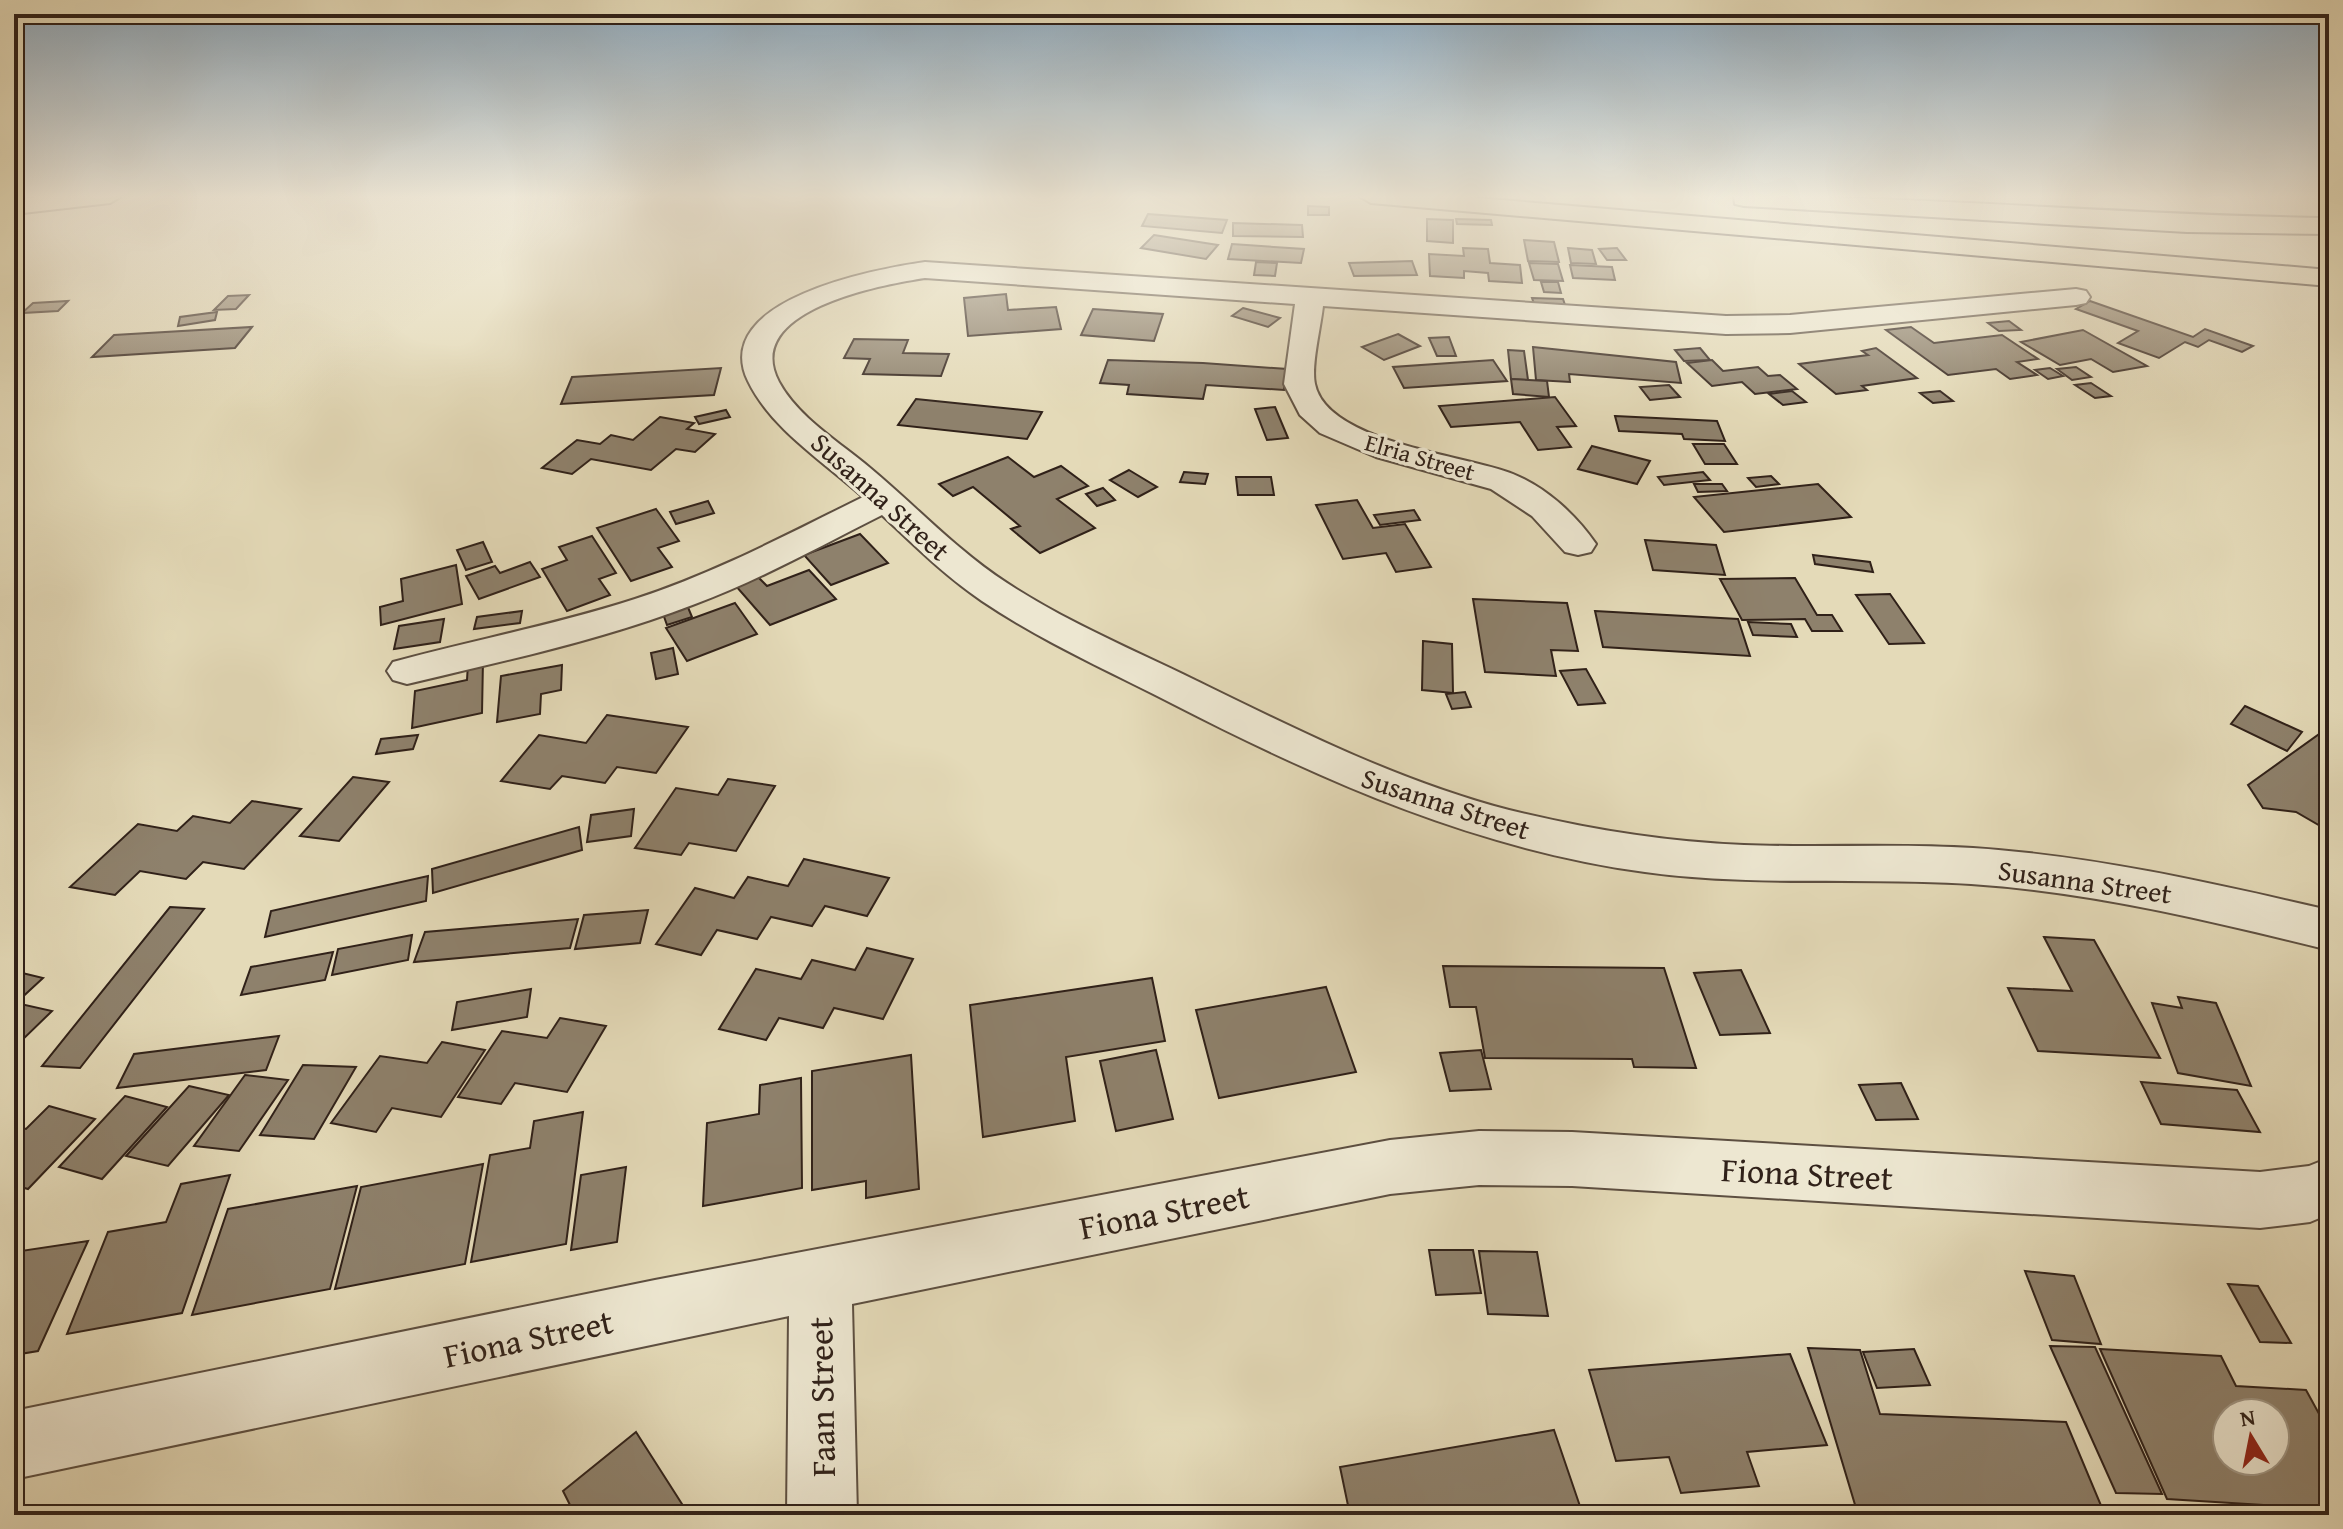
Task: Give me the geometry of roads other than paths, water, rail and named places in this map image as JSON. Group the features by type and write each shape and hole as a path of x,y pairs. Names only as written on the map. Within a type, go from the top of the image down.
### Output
{"highway":[{"path":"2205,267 2329,278"}],"street":[{"name":"Susanna Street","path":"2076,297 1738,325 1310,299 949,270 885,275 828,291 791,311 767,331 760,342 758,367 762,378 796,419 947,557 1013,604 1327,761 1401,794 1477,818 1571,841 1679,858 1796,865 1967,865 2090,878 2329,930"},
{"name":"Elria Street","path":"1310,299 1299,384 1302,395 1321,417 1353,437 1381,448 1502,482 1554,514 1578,544"},
{"path":"407,671 542,639 683,595 749,568 886,499"},
{"name":"Fiona Street","path":"14,1445 820,1279 1390,1167 1479,1158 1572,1159 2260,1200 2310,1194 2329,1186"},
{"name":"Faan Street","path":"820,1279 822,1515"}]}
